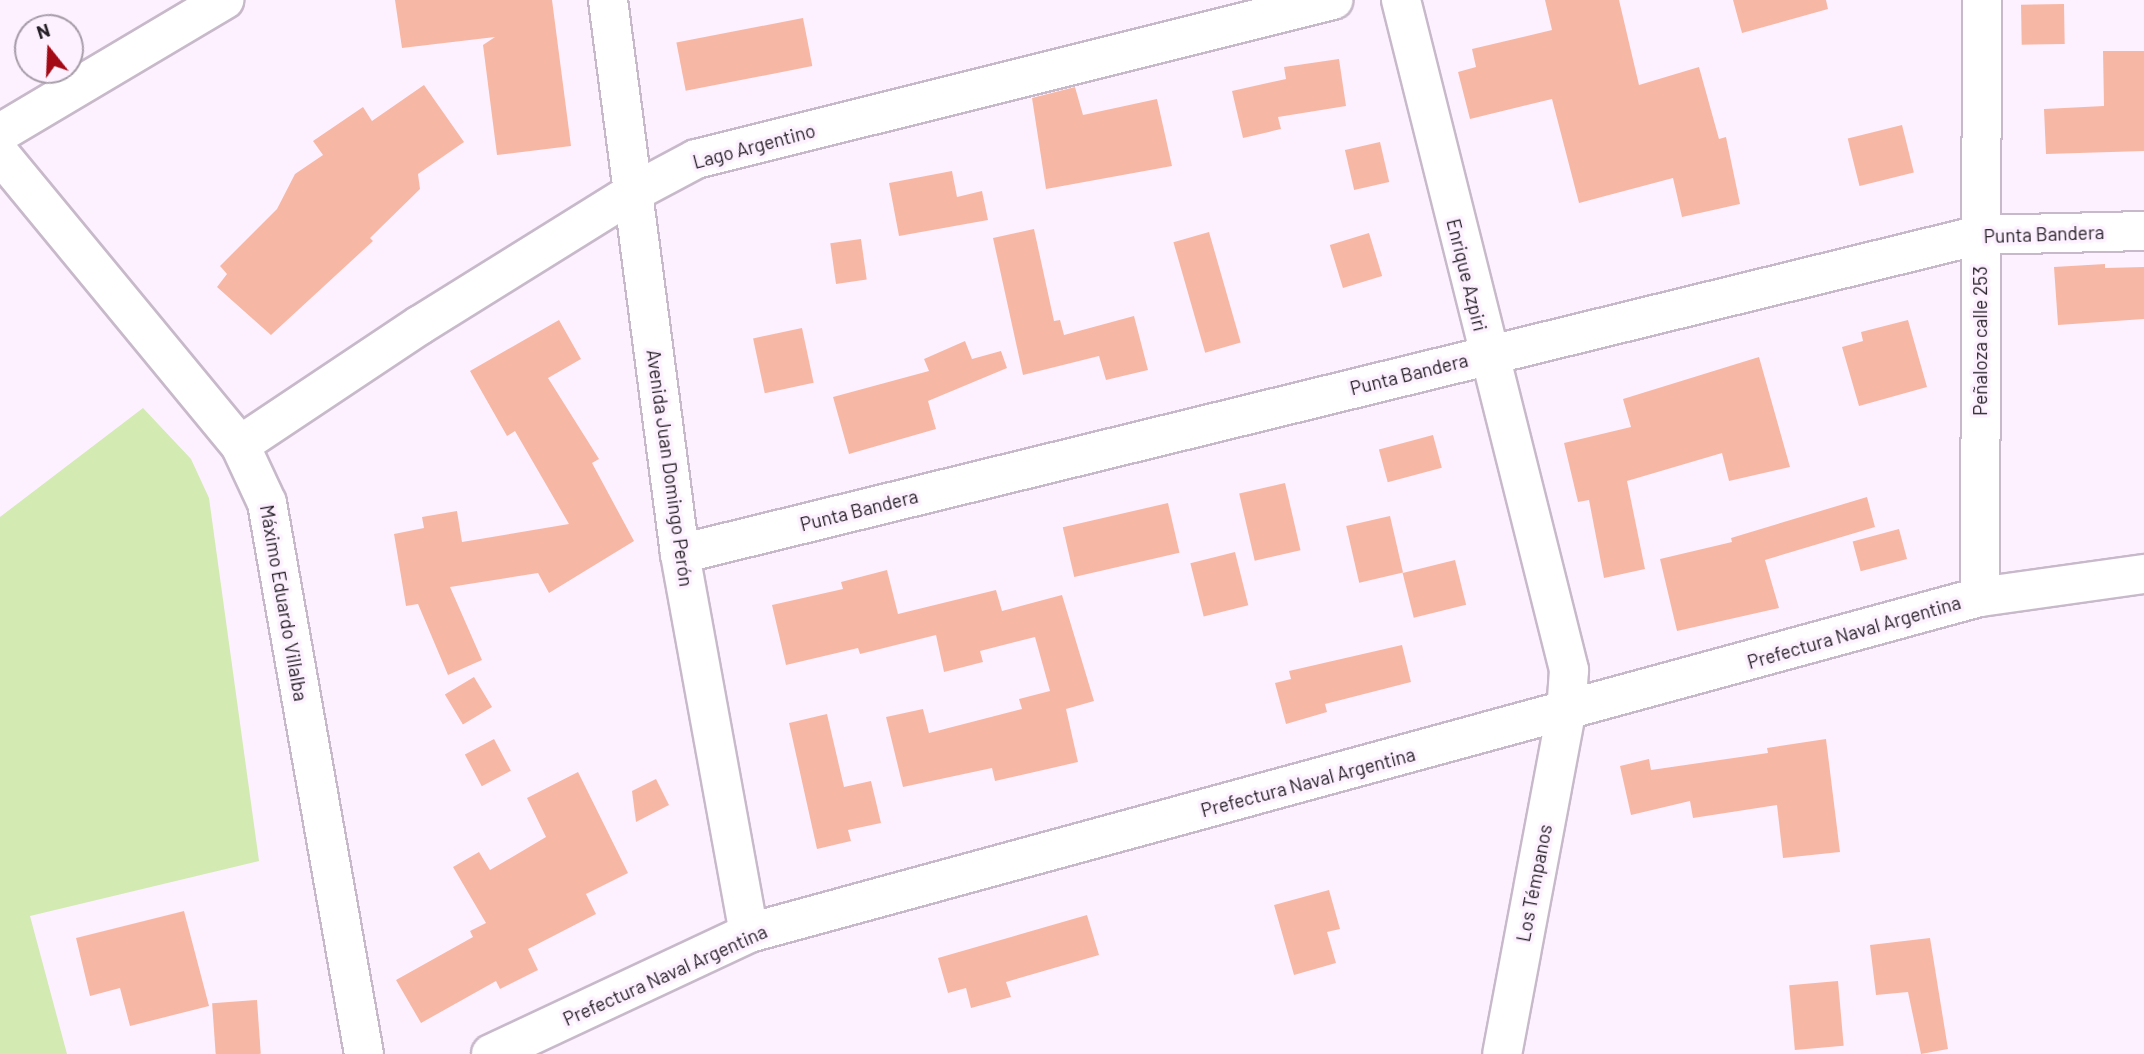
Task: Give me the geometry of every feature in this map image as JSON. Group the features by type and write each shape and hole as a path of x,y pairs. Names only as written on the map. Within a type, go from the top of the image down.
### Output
{"street":[{"path":"0,133 224,0"},
{"name":"Avenida Juan Domingo Perón","path":"608,0 680,554 749,933"},
{"name":"Lago Argentino","path":"240,445 419,325 632,193 696,159 1333,0"},
{"name":"Enrique Azpiri","path":"1401,0 1486,355 1569,670 1566,713"},
{"name":"Peñaloza calle 253","path":"1980,597 1982,0"},
{"name":"Máximo Eduardo Villalba","path":"0,154 240,445 267,503 364,1054"},
{"name":"Punta Bandera","path":"680,554 1980,235 2144,231"},
{"name":"Prefectura Naval Argentina","path":"491,1054 749,933 1566,713 1980,597 2144,574"},
{"name":"Los Témpanos","path":"1502,1054 1566,713"}],"green space":[{"path":"143,408 191,459 209,498 259,861 30,916 67,1054 0,1054 0,517"}],"building":[{"path":"395,0 552,0 571,146 497,155 483,45 495,37 402,48"},
{"path":"1545,0 1619,0 1639,85 1699,67 1719,139 1726,137 1740,204 1682,217 1673,178 1579,203 1552,99 1470,119 1458,72 1476,67 1472,49 1552,30"},
{"path":"1733,0 1826,0 1828,9 1742,33"},
{"path":"2064,4 2065,44 2022,45 2021,5"},
{"path":"803,18 812,66 686,91 676,43"},
{"path":"2103,51 2144,51 2144,151 2046,154 2044,109 2104,106"},
{"path":"1339,59 1346,106 1278,117 1281,129 1243,138 1232,91 1286,79 1284,67"},
{"path":"424,85 464,142 418,174 420,189 370,238 373,241 271,335 217,287 227,274 220,266 277,209 295,174 323,155 313,141 363,107 372,121"},
{"path":"1075,87 1083,115 1157,99 1172,166 1046,189 1032,98"},
{"path":"1902,125 1914,173 1860,186 1848,139"},
{"path":"1380,142 1389,182 1354,190 1345,150"},
{"path":"952,171 957,197 982,191 988,220 899,236 889,183"},
{"path":"1034,229 1054,321 1060,320 1064,335 1134,316 1148,370 1106,380 1099,356 1023,375 993,238"},
{"path":"1209,232 1241,343 1205,353 1173,242"},
{"path":"1369,233 1382,276 1343,288 1330,245"},
{"path":"861,239 867,280 836,284 830,243"},
{"path":"2105,264 2105,268 2144,267 2144,319 2058,325 2054,267"},
{"path":"559,320 581,359 548,378 599,459 592,463 634,541 549,593 538,573 450,587 482,660 448,675 418,604 406,606 394,534 424,528 422,517 457,511 462,542 569,524 515,431 507,436 470,371"},
{"path":"1908,320 1927,387 1859,406 1842,347 1863,341 1861,332"},
{"path":"802,328 814,383 765,393 753,338"},
{"path":"965,341 972,359 1001,351 1007,368 928,401 936,429 849,454 833,397 929,371 924,359"},
{"path":"1759,357 1790,467 1729,481 1722,453 1627,481 1645,569 1604,578 1589,500 1578,502 1564,443 1631,427 1623,399"},
{"path":"1433,435 1442,468 1388,482 1379,449"},
{"path":"1285,483 1301,550 1255,561 1239,494"},
{"path":"1867,497 1875,527 1765,560 1779,608 1677,631 1660,559 1732,542 1731,538"},
{"path":"1168,503 1179,553 1074,577 1063,527"},
{"path":"1390,516 1403,573 1359,583 1346,526"},
{"path":"1899,529 1907,559 1861,571 1853,541"},
{"path":"1235,552 1248,605 1204,616 1190,563"},
{"path":"1455,560 1466,605 1414,618 1403,573"},
{"path":"887,570 898,614 996,590 1002,611 1062,595 1094,701 1066,709 1078,762 995,781 992,768 903,787 886,717 923,709 929,733 1022,709 1019,699 1050,691 1035,637 980,651 983,662 944,672 936,635 860,654 858,648 786,665 772,605 843,589 841,582"},
{"path":"1402,645 1411,682 1325,704 1327,712 1286,724 1275,683 1291,679 1289,671"},
{"path":"474,677 492,707 463,725 445,695"},
{"path":"827,714 844,787 871,781 881,823 848,830 851,841 817,849 789,723"},
{"path":"494,739 511,771 482,786 465,754"},
{"path":"1826,739 1840,852 1783,858 1777,805 1693,818 1690,801 1631,815 1620,766 1649,759 1651,770 1768,753 1767,748"},
{"path":"578,772 628,873 586,894 596,914 528,949 538,970 500,989 496,981 421,1023 396,980 473,937 470,931 486,923 453,867 479,852 490,870 546,837 527,798"},
{"path":"656,779 669,805 636,822 632,791"},
{"path":"1329,890 1340,929 1327,932 1336,963 1294,975 1274,905"},
{"path":"184,911 209,1006 130,1026 120,988 90,996 76,938"},
{"path":"1087,915 1099,955 1006,982 1011,997 971,1008 966,988 948,993 938,958"},
{"path":"1930,938 1948,1049 1921,1054 1908,992 1876,995 1870,945"},
{"path":"1838,981 1844,1046 1795,1050 1789,985"},
{"path":"257,1000 261,1054 216,1054 212,1003"}]}
